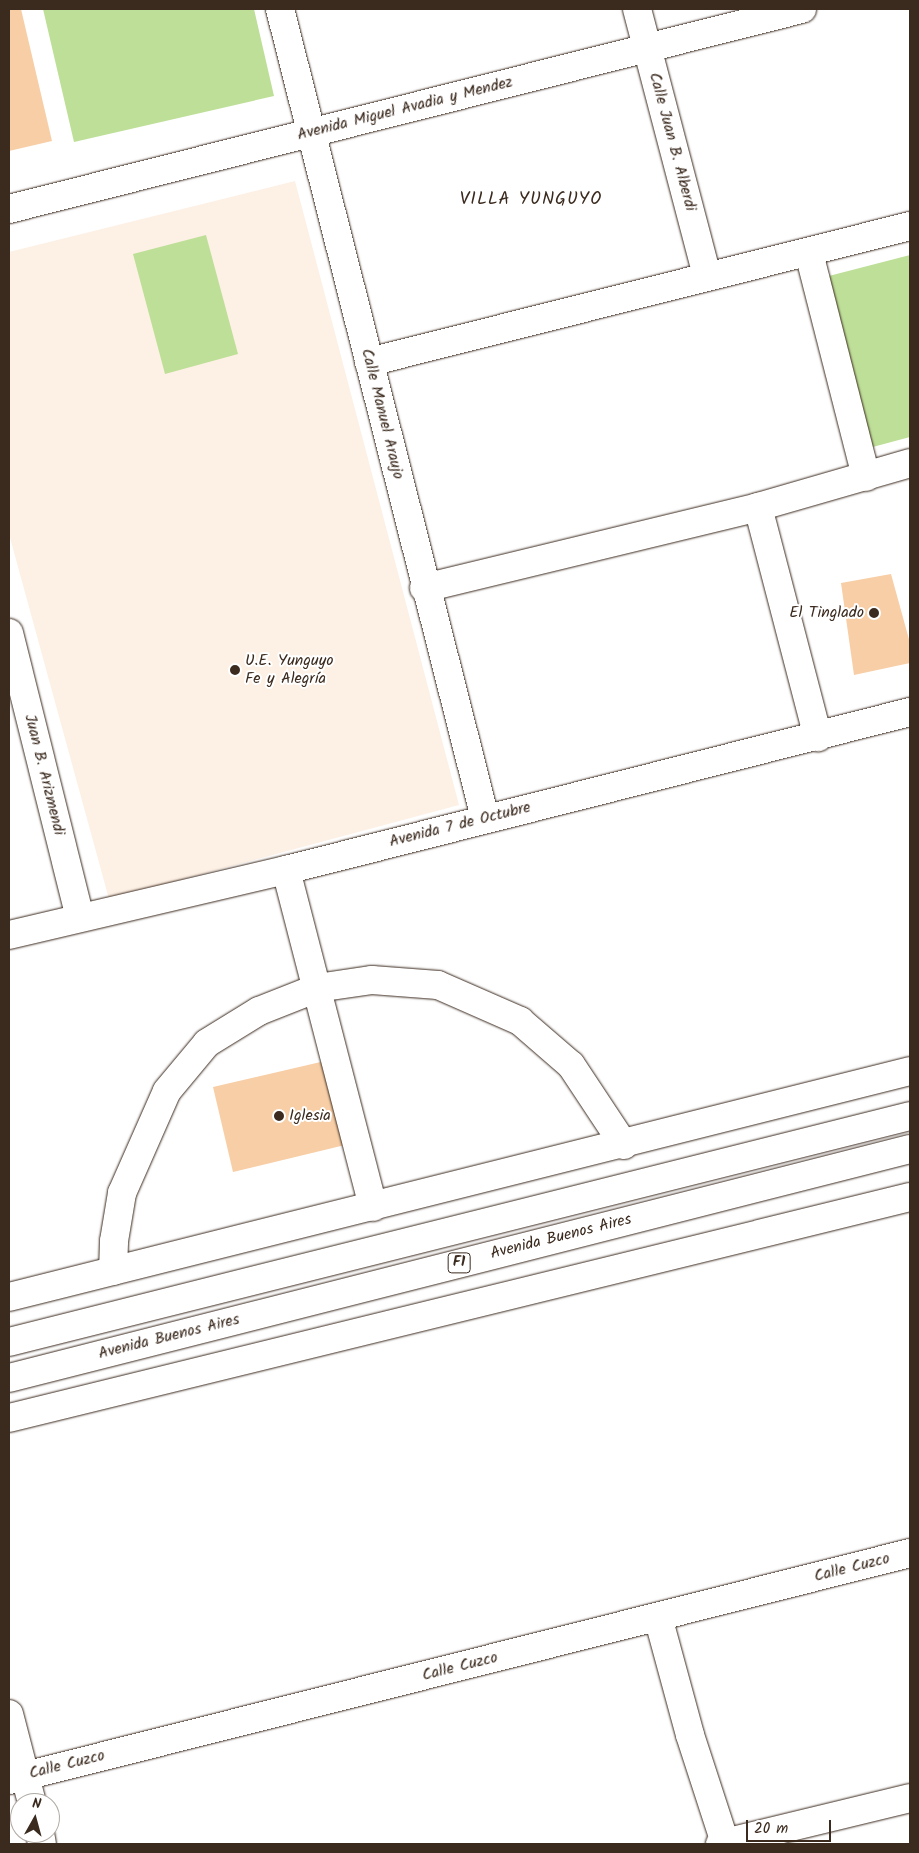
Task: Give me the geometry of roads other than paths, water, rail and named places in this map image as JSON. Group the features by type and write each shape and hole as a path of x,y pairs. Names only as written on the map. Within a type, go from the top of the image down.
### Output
{"main road":[{"name":"Calle Manuel Araujo","path":"280,9 370,362 424,588 485,818"},
{"name":"Calle Juan B. Alberdi","path":"637,9 707,275"},
{"name":"Avenida Miguel Avadia y Mendez","path":"9,209 802,9"},
{"path":"370,362 707,275 809,253 910,226"},
{"path":"809,253 866,477"},
{"path":"424,588 758,507 910,463"},
{"path":"758,507 818,737"},
{"name":"Juan B. Arizmendi","path":"9,633 15,689 80,917"},
{"name":"Avenida 7 de Octubre","path":"9,935 286,870 485,818 818,737 910,712"},
{"path":"286,870 373,1207"},
{"path":"114,1271 114,1241 122,1193 167,1091 207,1043 258,1010 317,988 372,980 438,985 520,1020 572,1065 624,1145"},
{"path":"9,1297 624,1145 910,1071"},
{"name":"Avenida Buenos Aires","path":"9,1342 910,1116"},
{"name":"Avenida Buenos Aires","path":"9,1378 910,1149"},
{"path":"9,1418 910,1197"},
{"name":"Calle Cuzco","path":"17,1778 910,1553"},
{"path":"658,1617 722,1844 910,1798"},
{"path":"9,1714 17,1778 26,1793"}],"place":[{"name":"El Tinglado","path":"874,613"},
{"name":"U.E. Yunguyo Fe y Alegría","path":"235,670"},
{"name":"Iglesia","path":"279,1116"}],"district":[{"name":"VILLA YUNGUYO","path":"531,200"}]}
